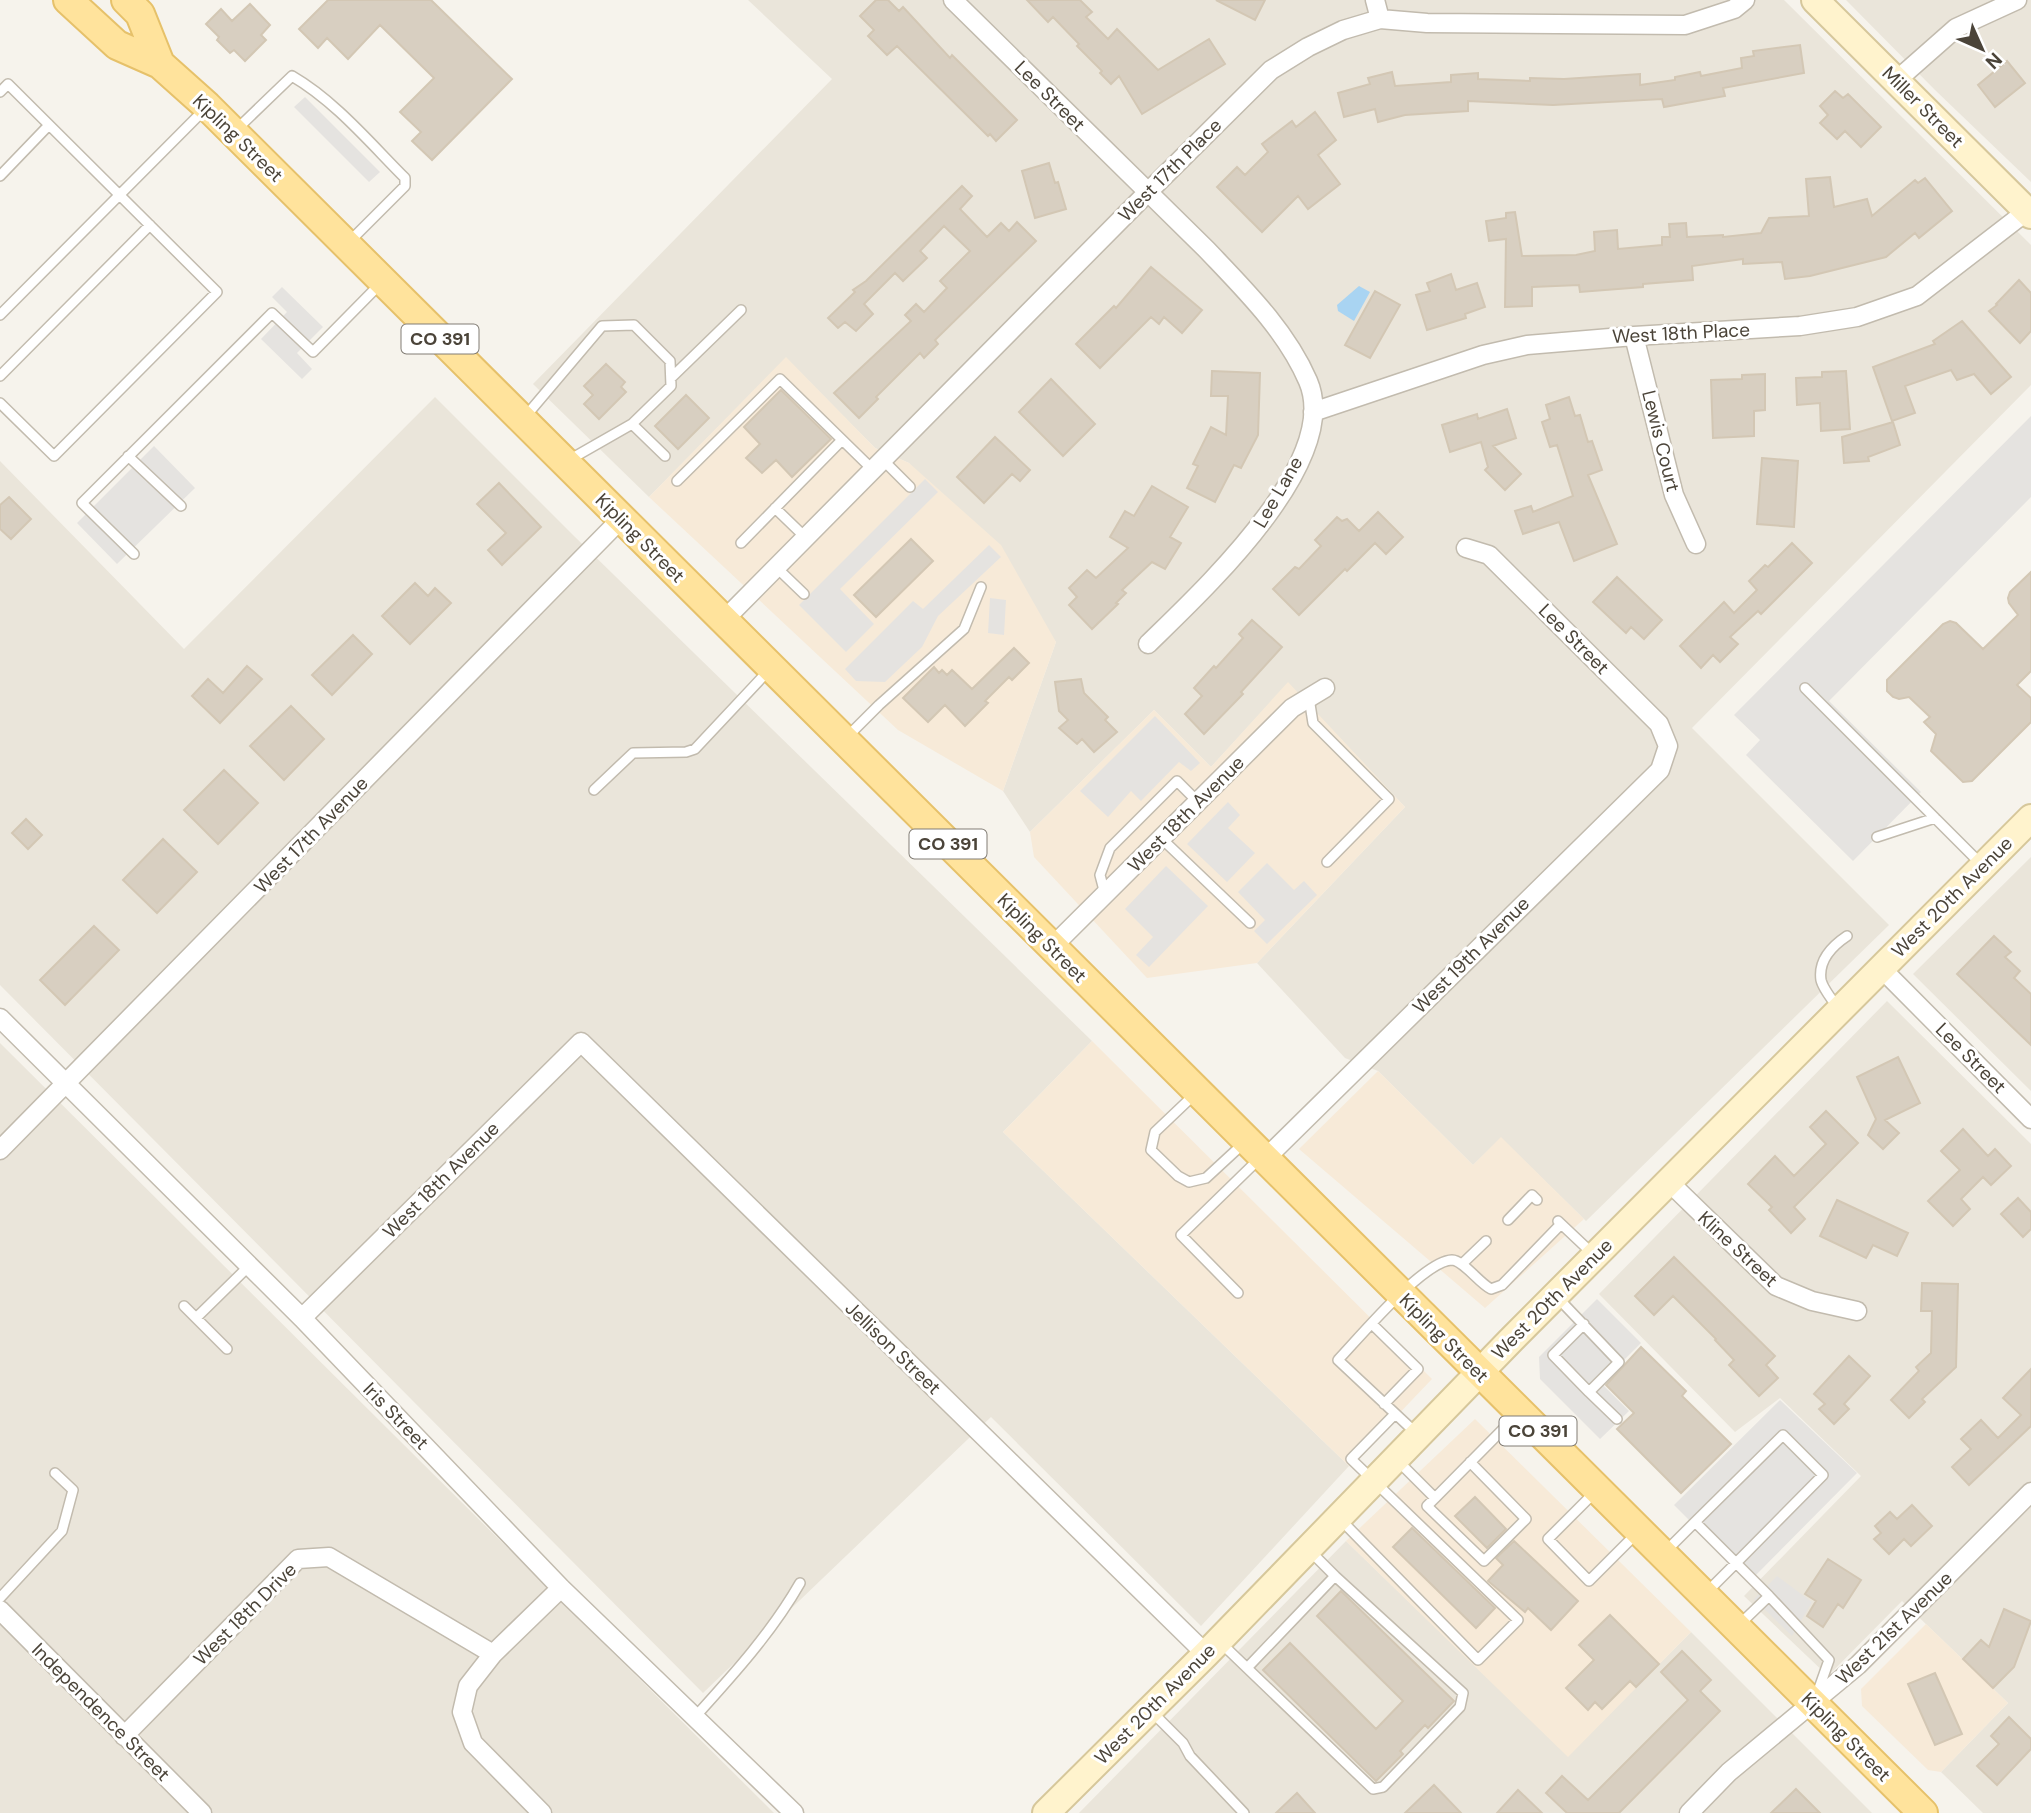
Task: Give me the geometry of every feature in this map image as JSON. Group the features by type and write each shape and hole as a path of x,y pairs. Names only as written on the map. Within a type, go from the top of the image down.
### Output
{"main road":[{"name":"Kipling Street","path":"68,0 117,45 160,64 207,106 1704,1595 1914,1810"},
{"path":"108,0 149,37"},
{"name":"Kipling Street","path":"126,0 140,14 160,64"}],"street":[{"name":"Lee Street","path":"953,0 1147,193"},
{"path":"1375,0 1380,19"},
{"name":"West 17th Place","path":"724,620 1272,70 1308,47 1343,30 1380,19 1427,23 1685,25 1734,9 1745,0"},
{"name":"Miller Street","path":"1815,0 2029,213"},
{"path":"1897,80 1956,28 2017,0"},
{"name":"Lee Lane","path":"1147,193 1246,291 1283,338 1309,383 1313,412 1307,440 1296,470 1261,526 1148,644"},
{"name":"West 18th Place","path":"1313,412 1483,355 1527,345 1800,327 1857,317 1917,296 2029,213"},
{"name":"Lewis Court","path":"1634,336 1674,495 1696,544"},
{"name":"West 17th Avenue","path":"0,1150 621,519"},
{"name":"Lee Street","path":"1466,548 1489,555 1659,724 1668,746"},
{"name":"West 18th Avenue","path":"1052,947 1292,708 1325,688"},
{"name":"West 19th Avenue","path":"1258,1152 1660,770 1668,746"},
{"name":"West 20th Avenue","path":"1046,1813 1212,1648 1479,1372 2031,818"},
{"name":"Lee Street","path":"1881,968 2031,1119"},
{"name":"Iris Street","path":"0,1018 302,1318 561,1588 794,1813"},
{"name":"West 18th Avenue","path":"302,1318 581,1042"},
{"name":"Jellison Street","path":"581,1042 1212,1648"},
{"name":"Kline Street","path":"1669,1182 1776,1286 1792,1295 1857,1311"},
{"name":"West 21st Avenue","path":"1689,1813 1729,1772 1858,1665 2031,1492"},
{"name":"West 18th Drive","path":"124,1736 298,1559 329,1557 494,1654"},
{"path":"542,1813 473,1743 462,1712 468,1686 494,1654 561,1588"},
{"name":"Independence Street","path":"0,1610 202,1813"}],"lane":[{"path":"233,132 292,76 324,98 361,134 405,178 405,186 346,245"},
{"path":"0,92 8,84 217,292 54,456 0,403"},
{"path":"0,315 207,106"},
{"path":"0,176 49,125"},
{"path":"0,376 150,225"},
{"path":"134,554 82,503 272,313 313,352 382,281"},
{"path":"671,378 741,310"},
{"path":"522,421 602,326 634,325 670,361 671,386 632,424 564,462"},
{"path":"677,481 779,379 842,440 910,486"},
{"path":"632,424 665,456"},
{"path":"741,543 842,440"},
{"path":"128,456 181,506"},
{"path":"775,508 806,538"},
{"path":"777,568 804,594"},
{"path":"844,740 964,629 981,587"},
{"path":"594,790 634,753 686,752 695,749 771,667"},
{"path":"1805,688 1983,866"},
{"path":"1309,697 1312,723 1389,799 1327,862"},
{"path":"1105,894 1100,875 1110,848 1177,781 1198,802"},
{"path":"1877,837 1935,818"},
{"path":"1161,838 1250,923"},
{"path":"1840,1010 1821,982 1822,963 1832,946 1847,936"},
{"path":"1198,1092 1155,1132 1152,1150 1178,1176 1189,1182 1206,1178 1258,1152"},
{"path":"1238,1293 1181,1235 1258,1152"},
{"path":"1507,1220 1519,1213 1532,1195 1537,1200"},
{"path":"1418,1435 1338,1360 1372,1324 1429,1268 1452,1260 1462,1264 1481,1284 1491,1289 1559,1222 1595,1256"},
{"path":"1462,1264 1478,1255 1486,1241"},
{"path":"196,1318 249,1266"},
{"path":"1556,1296 1619,1362 1589,1392"},
{"path":"184,1306 227,1349"},
{"path":"1372,1324 1418,1369 1384,1404"},
{"path":"1584,1324 1553,1355 1617,1419"},
{"path":"1470,1462 1526,1519 1483,1561 1427,1506 1435,1497 1470,1462 1520,1413"},
{"path":"1338,1518 1478,1660 1518,1620 1351,1459 1395,1414"},
{"path":"1662,1554 1783,1435 1823,1475 1704,1595"},
{"path":"1396,1458 1435,1497"},
{"path":"0,1598 62,1531 73,1490 55,1473"},
{"path":"1597,1489 1548,1539 1589,1581 1639,1531"},
{"path":"1695,1522 1829,1660 1813,1704"},
{"path":"1212,1648 1247,1668 1373,1790 1383,1787 1460,1707 1463,1693 1307,1549"},
{"path":"1247,1668 1335,1576"},
{"path":"695,1717 782,1615 800,1583"},
{"path":"1736,1627 1769,1596"},
{"path":"1150,1710 1183,1743 1190,1756 1244,1813"}],"shaded area":[{"path":"748,0 1784,0 2031,245 2031,385 1692,728 1889,925 1586,1221 1501,1138 1473,1165 1378,1071 1345,1058 1257,963 1405,807 1288,683 1211,767 1154,710 1030,832 1003,791 1056,642 909,463 875,448 786,358 649,497 533,384 832,79"},
{"path":"1846,0 2031,0 2031,182 1935,90"},
{"path":"305,97 380,172 369,182 294,107"},
{"path":"282,287 323,327 297,353 312,369 302,379 261,339 287,312 272,297"},
{"path":"786,357 875,448 909,463 1001,545 1056,642 1003,791 898,730 649,497"},
{"path":"435,397 1092,1041 1003,1132 1349,1466 1201,1626 991,1417 703,1693 0,985 0,461 184,649"},
{"path":"2031,416 2031,497 1829,701 1921,792 1853,861 1746,755 1760,740 1734,715"},
{"path":"154,446 195,488 117,564 77,523"},
{"path":"925,479 938,492 840,589 874,624 846,652 799,605"},
{"path":"989,545 1001,557 938,616 922,647 885,682 856,681 845,669 913,601 923,609"},
{"path":"990,598 1006,600 1004,635 988,633"},
{"path":"1288,682 1405,807 1257,963 1147,978 1034,857 1030,832 1154,710 1211,767"},
{"path":"1155,716 1200,763 1191,771 1179,762 1141,801 1131,791 1108,817 1080,791"},
{"path":"1228,802 1240,815 1228,828 1255,853 1227,882 1187,844"},
{"path":"2031,857 2031,1091 1913,974"},
{"path":"1267,863 1294,890 1304,881 1317,895 1267,944 1254,931 1265,920 1238,892"},
{"path":"1166,866 1208,906 1149,967 1136,955 1153,937 1125,909"},
{"path":"1887,1001 2031,1144 2031,1813 1983,1813 1941,1772 2008,1703 1902,1601 1828,1676 1744,1596 1861,1476 1780,1398 1735,1432 1599,1294"},
{"path":"1092,1041 1432,1379 1349,1466 1003,1132"},
{"path":"0,1043 774,1813 0,1813"},
{"path":"1378,1071 1473,1165 1501,1137 1584,1219 1485,1308 1299,1149"},
{"path":"1597,1299 1641,1343 1601,1383 1629,1411 1600,1439 1540,1379 1539,1357"},
{"path":"1780,1400 1857,1473 1750,1581 1674,1505"},
{"path":"1475,1419 1691,1632 1568,1757 1346,1541"},
{"path":"1346,1541 1568,1756 1691,1632 1872,1813 1079,1813"},
{"path":"1777,1576 1812,1602 1792,1636 1754,1599"},
{"path":"1926,1624 2008,1703 1941,1772 1928,1770 1862,1706 1861,1689"}],"water":[{"path":"1359,286 1370,292 1354,321 1338,311 1337,305"}],"building":[{"path":"328,0 431,0 512,79 432,160 412,141 421,132 400,112 434,78 380,25 348,59 327,38 318,48 299,29"},
{"path":"876,0 888,0 899,11 903,7 950,58 952,55 1017,120 996,141 897,46 887,55 868,36 874,30 860,16"},
{"path":"1027,0 1080,0 1092,12 1086,17 1108,39 1117,29 1158,70 1209,39 1225,64 1142,114 1119,76 1111,84 1053,17 1048,22"},
{"path":"1216,0 1265,0 1255,20"},
{"path":"250,4 270,25 261,35 266,40 245,61 234,50 230,53 206,24 221,9 232,21"},
{"path":"1800,45 1804,73 1723,88 1725,96 1664,107 1662,99 1553,105 1468,101 1468,111 1405,115 1378,122 1375,109 1344,117 1338,93 1370,84 1368,78 1392,72 1395,86 1451,82 1451,75 1478,73 1478,79 1530,81 1530,78 1564,79 1640,74 1640,85 1675,80 1675,77 1700,72 1701,76 1742,68 1741,58 1754,56 1753,51"},
{"path":"2007,61 2025,83 1995,107 1978,85"},
{"path":"1835,91 1843,98 1848,94 1881,127 1861,147 1845,131 1837,139 1820,123 1828,115 1820,106"},
{"path":"1315,112 1336,140 1318,155 1340,184 1308,209 1298,196 1262,232 1217,187 1237,167 1245,175 1268,152 1262,144 1292,121 1296,127"},
{"path":"1049,163 1066,209 1035,218 1022,171"},
{"path":"1830,177 1834,207 1867,199 1872,216 1915,180 1918,183 1925,178 1952,211 1919,238 1915,233 1886,257 1810,276 1785,279 1782,262 1743,264 1743,259 1692,266 1693,280 1643,284 1643,287 1580,292 1579,285 1532,287 1532,306 1505,307 1506,239 1489,241 1486,221 1506,218 1506,213 1515,212 1522,256 1576,255 1595,251 1594,232 1617,230 1618,249 1662,245 1662,237 1670,237 1669,224 1686,223 1687,237 1761,233 1769,218 1809,216 1806,179"},
{"path":"962,186 972,196 960,209 987,237 1001,223 1009,231 1017,222 1036,241 935,340 938,344 924,358 920,353 859,418 834,393 911,321 905,315 916,304 924,312 947,288 940,281 970,251 944,226 920,251 927,258 903,281 895,273 864,304 873,314 856,331 845,322 838,328 828,318 855,292 853,290 866,281"},
{"path":"1151,267 1202,310 1182,333 1164,317 1159,324 1151,317 1100,368 1076,344 1114,306 1116,308"},
{"path":"1451,274 1456,290 1477,283 1485,307 1465,314 1466,318 1427,330 1416,295 1430,291 1427,283"},
{"path":"2019,280 2031,293 2031,331 2020,343 1989,311"},
{"path":"1375,291 1400,305 1370,358 1345,345"},
{"path":"1962,321 2011,377 1991,394 1974,374 1957,380 1951,370 1905,386 1915,413 1892,421 1873,367 1935,344 1933,341"},
{"path":"606,364 625,382 621,387 626,392 599,419 584,404 593,395 584,386"},
{"path":"1212,371 1260,373 1258,435 1241,468 1234,465 1215,502 1187,488 1198,466 1193,464 1211,427 1226,435 1228,396 1211,396"},
{"path":"1846,371 1850,429 1821,431 1820,403 1797,405 1796,378 1822,377 1822,372"},
{"path":"1765,374 1765,410 1754,411 1754,436 1713,438 1711,380 1742,379 1742,375"},
{"path":"1051,379 1095,424 1063,456 1019,412"},
{"path":"781,390 831,439 792,477 776,460 762,473 746,458 760,444 744,427"},
{"path":"686,395 709,418 678,449 655,426"},
{"path":"1569,397 1575,416 1580,415 1588,442 1592,441 1602,470 1588,475 1617,544 1574,561 1559,522 1523,534 1515,511 1531,506 1533,512 1573,496 1557,445 1550,447 1542,422 1550,419 1546,405"},
{"path":"1507,409 1516,438 1493,446 1521,474 1505,490 1485,470 1488,467 1481,442 1450,452 1442,425 1477,414 1478,419"},
{"path":"1893,422 1900,445 1868,457 1869,461 1844,463 1842,437"},
{"path":"995,437 1030,470 1020,481 1012,474 984,503 957,477"},
{"path":"1762,458 1798,461 1794,527 1757,524"},
{"path":"499,483 541,527 502,565 488,550 506,533 477,504"},
{"path":"1152,486 1188,507 1170,537 1181,543 1165,569 1152,562 1122,590 1126,593 1116,603 1118,604 1092,629 1069,605 1077,597 1069,588 1087,570 1096,578 1128,548 1110,537 1125,511 1134,516"},
{"path":"9,497 31,519 11,539 0,529 0,505"},
{"path":"1378,512 1403,537 1386,554 1375,543 1299,615 1273,589 1295,567 1299,569 1321,546 1315,540 1337,517 1342,521 1347,519 1359,531"},
{"path":"911,539 933,561 876,617 854,595"},
{"path":"1792,543 1812,563 1761,614 1758,611 1730,637 1738,644 1720,662 1713,655 1701,668 1680,646 1724,602 1734,613 1757,590 1749,581"},
{"path":"2031,572 2031,671 2017,685 2031,698 2031,722 1972,781 1963,782 1931,751 1936,734 1924,722 1930,717 1909,697 1893,697 1887,691 1887,680 1943,624 1950,621 1956,623 1983,649 2018,615 2008,598 2010,592"},
{"path":"1617,577 1662,620 1644,639 1631,627 1626,633 1593,602"},
{"path":"415,583 428,596 435,588 451,603 410,644 382,616"},
{"path":"1252,620 1282,647 1241,692 1243,694 1204,734 1185,714 1202,696 1194,688 1243,638 1239,634"},
{"path":"353,635 372,654 332,695 312,675"},
{"path":"1014,648 1029,663 1012,680 1009,677 965,726 945,705 928,722 903,698 934,667 939,673 942,670 947,675 952,670 972,689"},
{"path":"247,666 262,679 220,723 192,696 208,679 223,693"},
{"path":"1081,679 1084,693 1108,717 1105,720 1117,732 1094,752 1082,739 1077,744 1059,728 1068,720 1059,711 1055,682"},
{"path":"291,706 324,739 284,780 250,746"},
{"path":"224,770 258,803 218,844 184,810"},
{"path":"26,819 42,835 28,849 12,833"},
{"path":"163,839 197,872 157,913 123,880"},
{"path":"94,926 119,950 65,1005 40,980"},
{"path":"1994,936 2011,952 2005,957 2020,971 2014,978 2031,994 2031,1045 1957,974"},
{"path":"1898,1057 1920,1103 1885,1120 1899,1133 1883,1149 1868,1135 1876,1119 1857,1077"},
{"path":"1826,1111 1858,1143 1794,1207 1805,1219 1791,1233 1769,1210 1772,1207 1748,1184 1775,1156 1794,1176 1826,1144 1810,1127"},
{"path":"1963,1129 1988,1156 1995,1149 2011,1166 1991,1185 1983,1177 1961,1199 1970,1209 1953,1226 1928,1201 1960,1170 1941,1151"},
{"path":"2018,1198 2031,1212 2031,1229 2023,1237 2001,1214"},
{"path":"1837,1200 1908,1233 1897,1256 1873,1245 1866,1258 1820,1236"},
{"path":"1674,1257 1775,1356 1766,1365 1778,1378 1759,1396 1729,1365 1734,1360 1716,1339 1673,1296 1654,1315 1635,1296"},
{"path":"1922,1283 1958,1284 1956,1367 1922,1399 1925,1402 1909,1418 1891,1400 1919,1371 1916,1367 1931,1353 1932,1311 1921,1311"},
{"path":"1641,1347 1686,1391 1682,1396 1731,1444 1681,1493 1617,1429 1634,1413 1606,1385"},
{"path":"1849,1356 1870,1376 1844,1404 1849,1409 1834,1424 1819,1409 1825,1404 1814,1394"},
{"path":"2031,1369 2031,1426 1969,1485 1952,1467 1971,1449 1961,1439 1981,1420 1998,1438 2021,1415 2003,1398"},
{"path":"1475,1497 1506,1529 1487,1548 1455,1516"},
{"path":"1912,1505 1932,1526 1911,1546 1904,1539 1889,1554 1874,1539 1881,1533 1875,1526 1890,1512 1897,1519"},
{"path":"1412,1528 1495,1608 1476,1628 1393,1547"},
{"path":"1514,1541 1578,1601 1551,1630 1528,1608 1525,1612 1488,1581 1503,1565 1496,1558"},
{"path":"1828,1559 1861,1580 1843,1608 1838,1604 1823,1627 1807,1616 1816,1601 1805,1594"},
{"path":"1341,1591 1454,1701 1428,1728 1425,1725 1400,1751 1403,1754 1376,1781 1263,1670 1290,1643 1376,1729 1403,1701 1317,1616"},
{"path":"2004,1609 2031,1621 2014,1667 1993,1688 1963,1659 1981,1640 1989,1647"},
{"path":"1610,1615 1659,1664 1636,1687 1630,1681 1602,1709 1595,1702 1588,1710 1566,1688 1594,1660 1579,1645"},
{"path":"1682,1651 1711,1680 1700,1691 1720,1711 1619,1813 1567,1813 1546,1793 1562,1776 1588,1800 1688,1700 1661,1672"},
{"path":"1935,1673 1962,1734 1935,1745 1908,1684"},
{"path":"2009,1717 2031,1739 2031,1749 1997,1785 1977,1766 1999,1744 1991,1736"},
{"path":"1434,1785 1461,1813 1405,1813"},
{"path":"1796,1789 1820,1813 1771,1813"},
{"path":"1518,1790 1542,1813 1497,1813"},
{"path":"1297,1793 1315,1813 1276,1813"}]}
